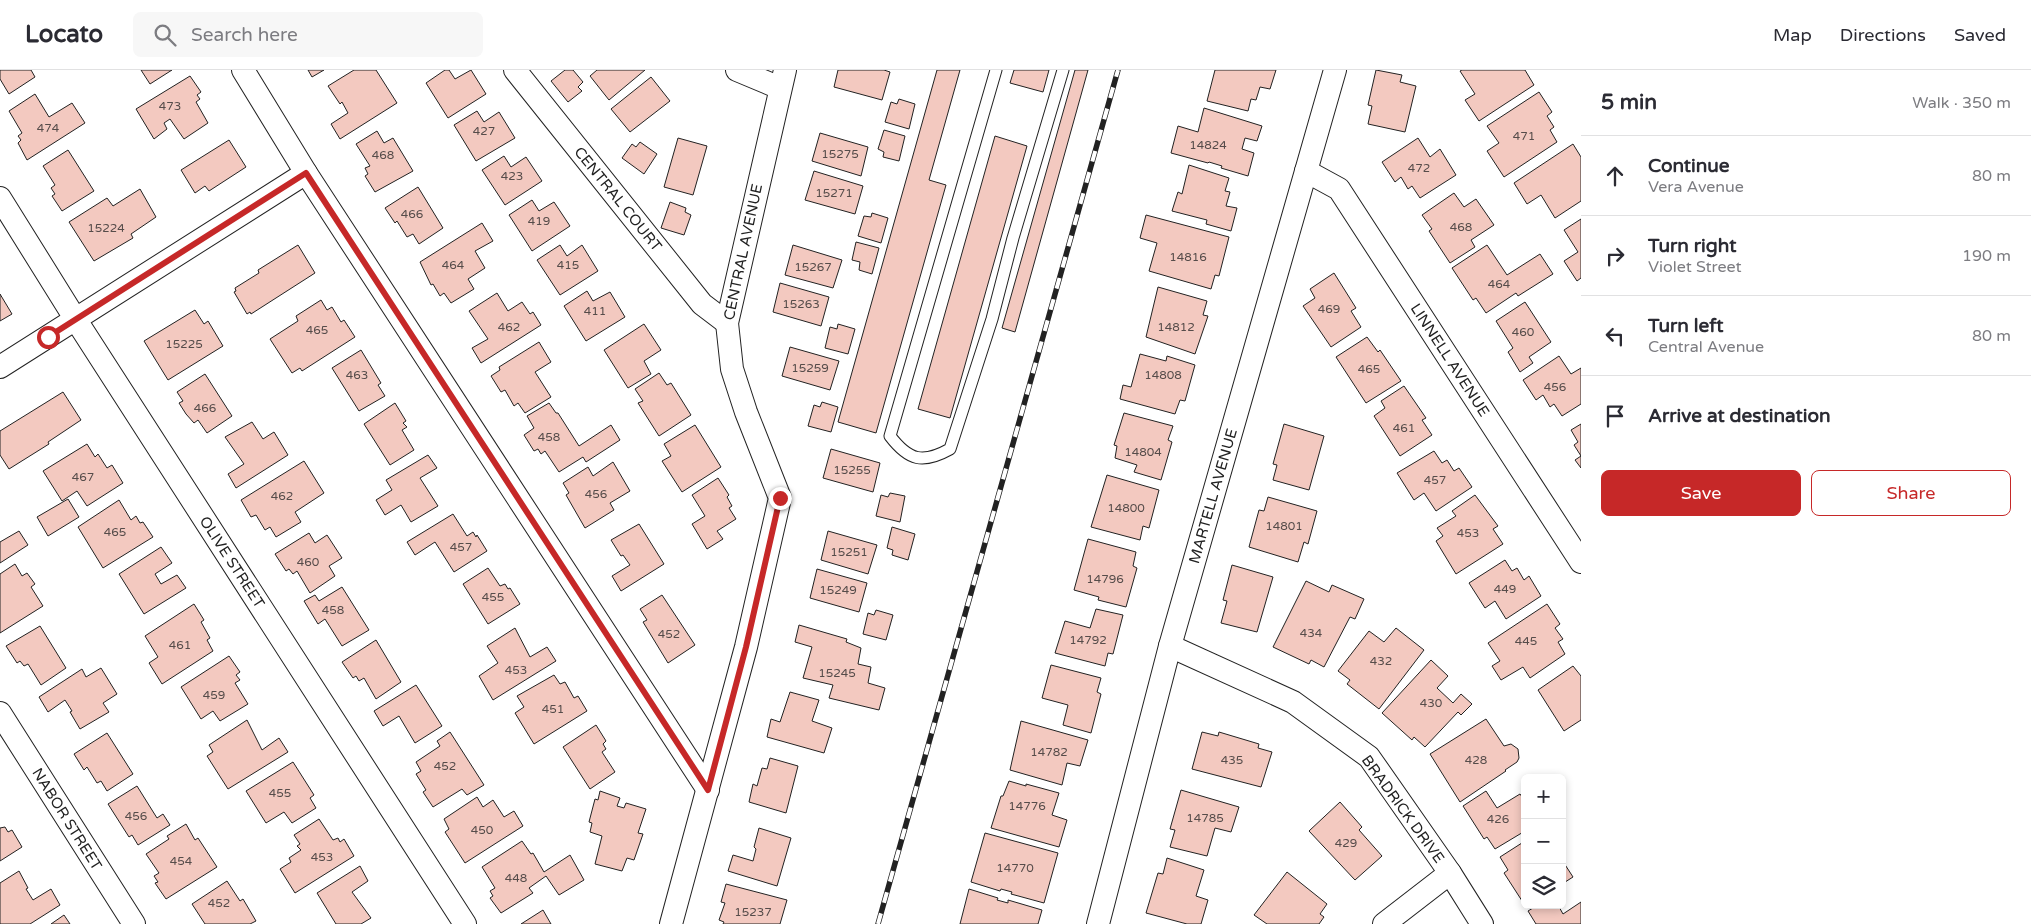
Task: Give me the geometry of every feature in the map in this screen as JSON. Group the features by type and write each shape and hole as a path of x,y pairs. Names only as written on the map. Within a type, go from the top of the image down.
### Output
{"street":[{"path":"243,70 306,173 708,790"},
{"name":"CENTRAL COURT","path":"515,70 702,304 727,323"},
{"path":"737,70 782,79"},
{"name":"MARTELL AVENUE","path":"1098,924 1170,646 1335,70"},
{"name":"CENTRAL AVENUE","path":"671,924 746,647 780,498 746,412 732,369 727,323 782,79"},
{"name":"LINNELL AVENUE","path":"1306,171 1339,189 1581,562"},
{"path":"0,367 306,173"},
{"name":"OLIVE STREET","path":"0,198 76,320 465,924"},
{"name":"BRADRICK DRIVE","path":"1170,646 1293,702 1369,757 1450,873 1482,924"},
{"name":"NABOR STREET","path":"0,713 134,924"},
{"path":"1384,924 1450,873"}],"lane":[{"path":"996,70 890,436 901,450 917,458 934,458 950,449 992,319 1012,238 1062,70"}],"building":[{"path":"0,70 31,70 35,77 9,94 0,79"},
{"path":"141,70 172,70 150,84"},
{"path":"308,70 324,70 312,77"},
{"path":"354,70 376,70 397,103 340,139 331,124 348,113 342,102 340,104 328,86"},
{"path":"445,70 449,70 455,79 471,70 486,94 448,118 426,83"},
{"path":"565,70 573,70 583,82 578,87 582,91 568,102 551,81"},
{"path":"597,70 645,70 609,100 590,76"},
{"path":"838,70 884,70 890,72 882,100 834,87"},
{"path":"937,70 960,70 929,180 946,185 876,433 838,422"},
{"path":"1014,70 1049,70 1043,92 1010,83"},
{"path":"1075,70 1088,70 1015,332 1002,328"},
{"path":"1215,70 1276,70 1270,89 1260,87 1256,100 1251,99 1248,111 1207,101"},
{"path":"1376,70 1402,75 1400,82 1416,86 1405,132 1368,124 1372,106 1368,105"},
{"path":"1525,70 1534,85 1479,121 1465,100 1475,94 1460,71"},
{"path":"190,76 201,92 197,95 200,99 196,102 208,123 184,139 170,119 164,123 167,129 154,139 136,109"},
{"path":"651,77 670,101 630,132 611,109"},
{"path":"1539,92 1552,112 1547,116 1554,127 1550,130 1557,142 1504,177 1487,151 1499,143 1487,126"},
{"path":"35,94 49,117 72,103 85,123 27,160 18,143 21,140 18,136 22,133 9,111"},
{"path":"899,99 915,104 909,129 885,122 891,102 897,104"},
{"path":"1204,108 1262,126 1257,141 1245,138 1242,149 1254,153 1248,176 1221,168 1222,166 1209,162 1171,153 1178,126 1198,132"},
{"path":"477,111 484,122 499,112 515,138 476,161 454,125"},
{"path":"884,130 905,136 899,161 883,157 884,152 878,149"},
{"path":"377,131 384,143 393,138 413,171 375,192 365,176 368,174 365,168 370,166 356,144"},
{"path":"820,133 868,147 861,176 812,161"},
{"path":"995,136 1027,146 950,418 918,409"},
{"path":"678,138 707,146 693,195 664,187"},
{"path":"1418,138 1430,157 1440,149 1456,175 1420,198 1412,186 1408,189 1401,177 1395,182 1382,162"},
{"path":"229,140 246,167 209,191 205,186 195,193 181,170"},
{"path":"640,142 657,154 644,174 622,158 632,144 636,147"},
{"path":"1573,144 1581,157 1581,201 1555,218 1541,195 1527,204 1514,183"},
{"path":"68,150 94,191 62,211 52,196 55,194 51,188 55,185 43,166"},
{"path":"504,156 511,167 526,157 542,181 505,205 482,170"},
{"path":"1189,165 1229,178 1225,191 1230,192 1226,206 1237,208 1231,231 1206,224 1207,220 1172,211 1178,192 1182,194"},
{"path":"814,171 863,186 855,214 805,200"},
{"path":"418,187 443,228 419,244 413,234 407,237 397,221 395,223 385,208"},
{"path":"140,189 156,217 131,234 133,238 94,261 69,222 107,198 113,206"},
{"path":"1454,193 1464,207 1476,199 1494,225 1471,240 1475,247 1450,263 1429,231 1432,229 1422,215"},
{"path":"532,200 539,211 554,202 570,226 532,251 509,215"},
{"path":"670,202 686,208 685,212 691,215 684,235 661,228"},
{"path":"872,213 888,218 881,243 858,236 864,216 871,217"},
{"path":"1146,215 1229,237 1219,276 1215,275 1211,289 1149,271 1157,243 1140,238"},
{"path":"1581,219 1581,278 1577,281 1564,261 1578,252 1564,230"},
{"path":"482,223 493,241 475,251 485,268 468,279 474,289 451,303 444,293 440,296 433,284 431,285 420,262"},
{"path":"856,242 879,248 872,274 859,270 860,262 852,260"},
{"path":"298,245 315,273 251,314 250,312 247,314 234,292 236,291 235,288 259,273 258,270"},
{"path":"560,245 567,256 582,245 598,271 560,295 537,260"},
{"path":"793,245 842,260 833,288 785,275"},
{"path":"1487,245 1507,275 1540,254 1553,274 1518,296 1516,293 1486,313 1476,298 1473,300 1452,268"},
{"path":"1334,273 1356,308 1351,311 1361,327 1331,347 1303,306 1315,298 1310,289"},
{"path":"780,283 829,297 821,326 773,312"},
{"path":"1158,287 1207,301 1203,315 1208,316 1195,354 1146,337"},
{"path":"587,291 593,301 610,292 625,317 586,341 564,306"},
{"path":"497,293 508,311 522,302 530,314 533,312 541,325 481,363 472,348 488,339 469,311"},
{"path":"0,294 12,314 0,321"},
{"path":"321,300 327,310 332,307 341,322 344,320 355,337 302,371 300,368 292,373 270,339 298,321 296,316"},
{"path":"1525,302 1551,342 1529,357 1533,363 1520,372 1508,352 1513,348 1496,321"},
{"path":"195,310 204,324 208,321 223,346 168,380 144,341"},
{"path":"644,324 661,350 644,361 651,374 628,388 604,350"},
{"path":"838,324 855,329 848,354 825,348 830,327 837,329"},
{"path":"1367,337 1378,352 1380,350 1401,381 1366,403 1336,357"},
{"path":"539,342 551,362 535,372 551,397 525,413 518,403 514,406 505,390 501,392 491,376 500,370 499,367"},
{"path":"790,347 839,361 830,390 782,376"},
{"path":"361,350 381,383 378,385 385,396 359,411 332,368"},
{"path":"1140,354 1166,361 1167,356 1195,365 1185,401 1180,400 1175,414 1120,399 1123,385 1131,387"},
{"path":"1559,356 1571,374 1581,368 1581,404 1562,416 1554,404 1550,407 1543,395 1536,400 1523,380"},
{"path":"659,373 667,385 671,383 691,415 659,436 638,403 643,401 635,389"},
{"path":"205,374 232,416 207,433 198,420 194,423 186,414 179,403 183,401 177,392"},
{"path":"1404,386 1426,418 1422,420 1432,435 1400,456 1374,416 1385,408 1381,401"},
{"path":"63,392 81,420 48,442 49,444 9,469 0,455 0,431"},
{"path":"822,402 838,407 831,432 808,426 814,405 820,407"},
{"path":"395,403 406,421 403,423 407,427 402,430 414,450 390,465 364,424"},
{"path":"549,403 558,413 579,446 611,425 620,440 586,462 583,457 559,472 545,451 541,454 538,449 534,451 524,435 534,428 527,416"},
{"path":"1124,413 1173,426 1168,440 1172,442 1161,480 1134,472 1137,465 1115,458 1117,446 1114,445"},
{"path":"252,422 263,439 274,432 288,455 236,488 228,474 244,464 225,437"},
{"path":"1284,424 1324,436 1309,490 1273,480 1277,465 1273,464"},
{"path":"1581,424 1581,456 1574,445 1578,442 1571,430"},
{"path":"695,425 721,467 682,492 662,461 671,456 664,444"},
{"path":"87,444 95,457 98,454 107,468 112,465 123,483 87,506 77,491 62,501 43,471"},
{"path":"831,449 880,463 873,492 823,478"},
{"path":"1434,451 1442,463 1447,460 1454,471 1459,468 1472,487 1436,511 1424,493 1414,500 1397,473"},
{"path":"428,455 437,468 420,478 438,506 411,522 401,505 385,515 376,500 392,490 386,480"},
{"path":"1581,456 1581,468 1575,460"},
{"path":"304,461 324,493 295,512 301,522 276,537 270,527 265,530 256,515 251,517 241,500"},
{"path":"613,462 630,491 610,503 614,510 585,528 566,495 569,493 563,483 588,467 593,476"},
{"path":"1107,475 1159,490 1149,528 1143,526 1140,540 1091,527"},
{"path":"718,478 729,495 727,497 732,506 729,508 736,519 717,531 723,539 707,549 692,524 705,516 692,495"},
{"path":"890,493 905,496 900,522 876,516 881,495 888,497"},
{"path":"1475,495 1498,526 1493,529 1503,544 1456,574 1436,541 1443,536 1437,528 1456,516 1452,511"},
{"path":"1268,497 1317,511 1308,544 1304,542 1298,562 1249,547 1259,510 1264,511"},
{"path":"68,499 79,517 48,536 37,517"},
{"path":"119,500 131,520 136,516 140,523 143,522 153,537 103,568 78,527"},
{"path":"453,514 467,536 473,532 476,537 477,535 487,551 454,572 435,542 415,555 407,542"},
{"path":"639,524 664,564 621,591 612,576 630,565 623,555 621,556 611,540"},
{"path":"892,527 915,534 908,560 892,555 893,550 887,548"},
{"path":"19,531 28,545 0,563 0,542"},
{"path":"828,531 877,545 868,574 821,560"},
{"path":"309,533 315,543 327,535 342,558 329,566 335,576 310,593 297,571 293,574 289,569 286,571 275,554"},
{"path":"1088,539 1136,552 1133,566 1137,568 1126,607 1098,600 1099,597 1074,590"},
{"path":"161,547 172,563 155,574 161,584 177,575 186,588 144,614 119,574"},
{"path":"1505,560 1512,571 1517,568 1524,580 1529,576 1541,596 1506,619 1495,601 1485,608 1469,583"},
{"path":"15,564 22,576 27,573 35,584 31,587 43,606 0,633 0,574"},
{"path":"1232,565 1273,577 1257,632 1221,623 1227,601 1223,600"},
{"path":"488,568 500,586 505,584 508,589 510,588 520,604 488,624 463,584"},
{"path":"817,569 867,583 859,612 810,598"},
{"path":"1306,581 1329,592 1332,585 1364,599 1355,619 1350,617 1324,667 1311,660 1309,664 1273,647"},
{"path":"342,587 369,630 342,646 325,619 318,624 304,601 315,595 319,601"},
{"path":"662,595 695,645 668,663 643,622 647,620 640,609"},
{"path":"194,604 204,620 201,622 210,638 207,640 213,651 162,684 149,663 158,657 145,636"},
{"path":"1547,604 1560,624 1555,628 1563,639 1558,642 1565,654 1530,678 1523,667 1501,680 1492,666 1500,661 1488,643"},
{"path":"1096,609 1123,615 1113,654 1108,653 1105,666 1055,653 1065,621 1090,628"},
{"path":"876,610 893,615 886,640 863,634 868,613 874,615"},
{"path":"799,625 847,639 846,642 861,648 858,664 871,667 868,683 885,688 879,710 829,698 833,685 803,678 812,647 795,642"},
{"path":"40,626 66,668 41,685 28,664 24,666 20,661 17,663 6,646"},
{"path":"515,628 530,657 547,647 556,661 493,700 479,676 498,663 487,646"},
{"path":"1396,628 1424,650 1379,709 1347,684 1350,680 1338,671 1369,631 1384,642"},
{"path":"376,640 401,682 376,699 364,678 359,681 356,676 353,678 342,662"},
{"path":"229,656 240,672 236,675 240,680 235,683 248,704 220,721 213,711 201,719 181,687"},
{"path":"1431,660 1448,676 1437,688 1453,703 1461,694 1472,704 1461,715 1458,712 1425,747 1414,737 1412,740 1382,713"},
{"path":"1051,665 1101,678 1097,692 1101,694 1091,733 1063,725 1068,705 1042,698"},
{"path":"1573,666 1581,676 1581,720 1564,731 1538,690"},
{"path":"101,668 117,694 103,703 109,712 80,729 65,700 48,712 39,697 82,669 86,677"},
{"path":"554,675 560,684 565,682 574,698 578,696 587,711 534,744 515,713 524,707 517,696"},
{"path":"416,685 442,726 415,743 399,716 383,726 374,711"},
{"path":"790,692 819,700 812,721 832,728 824,753 767,737 771,719 780,722"},
{"path":"1486,719 1504,746 1511,744 1518,749 1519,758 1506,771 1460,802 1430,754"},
{"path":"247,720 262,750 279,738 288,752 228,789 207,756 213,752 209,745"},
{"path":"1021,721 1088,740 1080,766 1067,763 1062,785 1010,770"},
{"path":"596,725 606,741 603,744 606,749 602,752 615,772 590,789 563,747"},
{"path":"450,732 484,785 467,795 462,789 433,807 423,792 426,790 416,774 421,771 416,762 440,746 437,741"},
{"path":"1202,732 1218,736 1219,732 1259,744 1258,748 1272,752 1261,787 1192,769"},
{"path":"107,733 133,774 107,791 101,781 97,783 87,767 84,770 74,754"},
{"path":"770,758 798,766 786,813 749,802 753,784 757,786 762,768 767,769"},
{"path":"293,762 314,795 310,798 316,808 292,823 284,812 266,823 246,791"},
{"path":"1009,781 1059,793 1052,815 1067,820 1059,847 991,828 1001,796 1003,796"},
{"path":"137,786 157,818 163,814 170,825 138,845 132,835 129,837 108,804"},
{"path":"1181,790 1239,807 1231,832 1215,828 1207,856 1170,847 1175,830 1170,829"},
{"path":"600,791 620,798 617,806 624,808 626,803 646,809 638,833 643,834 634,860 627,858 622,871 595,864 602,836 590,832 592,823 589,822 595,799 598,800"},
{"path":"1486,791 1497,808 1520,794 1521,833 1495,849 1487,837 1484,839 1463,806"},
{"path":"477,797 483,807 493,800 504,817 514,811 523,826 465,863 445,832 449,829 444,819"},
{"path":"1340,802 1362,827 1359,830 1382,856 1355,880 1309,831"},
{"path":"319,819 333,840 338,838 340,842 344,839 354,856 295,893 280,869 291,862 289,858 301,850 297,846 300,844 294,835"},
{"path":"186,824 195,840 198,838 217,867 166,899 155,883 158,882 154,876 159,873 146,854 169,839 167,836"},
{"path":"5,827 8,832 12,830 22,847 0,861 0,828"},
{"path":"759,828 791,838 777,886 728,871 733,855 753,861 756,849 754,847"},
{"path":"985,833 1058,853 1044,903 1011,894 1012,892 1001,889 1000,891 971,882"},
{"path":"522,841 531,854 533,853 544,872 570,855 584,880 559,895 546,876 529,888 533,893 501,913 490,898 493,896 490,891 495,888 482,867"},
{"path":"1521,844 1521,899 1504,873 1508,870 1500,857"},
{"path":"1167,858 1204,870 1196,896 1208,900 1201,924 1187,924 1146,913 1158,873 1163,874"},
{"path":"360,866 368,881 352,892 371,918 361,924 336,924 317,893"},
{"path":"1566,866 1573,877 1566,881"},
{"path":"19,871 28,888 26,889 33,900 51,889 60,905 30,924 0,924 0,883"},
{"path":"1287,872 1327,904 1320,914 1324,917 1319,924 1267,924 1254,915"},
{"path":"227,881 240,901 243,899 256,921 250,924 205,924 192,904"},
{"path":"726,884 787,900 780,924 723,924 724,922 719,920 725,903 721,902"},
{"path":"969,889 998,898 997,900 1008,903 1008,900 1042,910 1038,924 960,924"},
{"path":"1581,902 1581,924 1536,924 1528,911 1531,909 1560,909 1563,914"},
{"path":"543,910 551,924 521,924"},
{"path":"64,915 70,924 51,924"}],"railway":[{"path":"878,924 1118,70"}],"route":[{"path":"48,337 306,173 708,790 746,647 780,498"}]}
